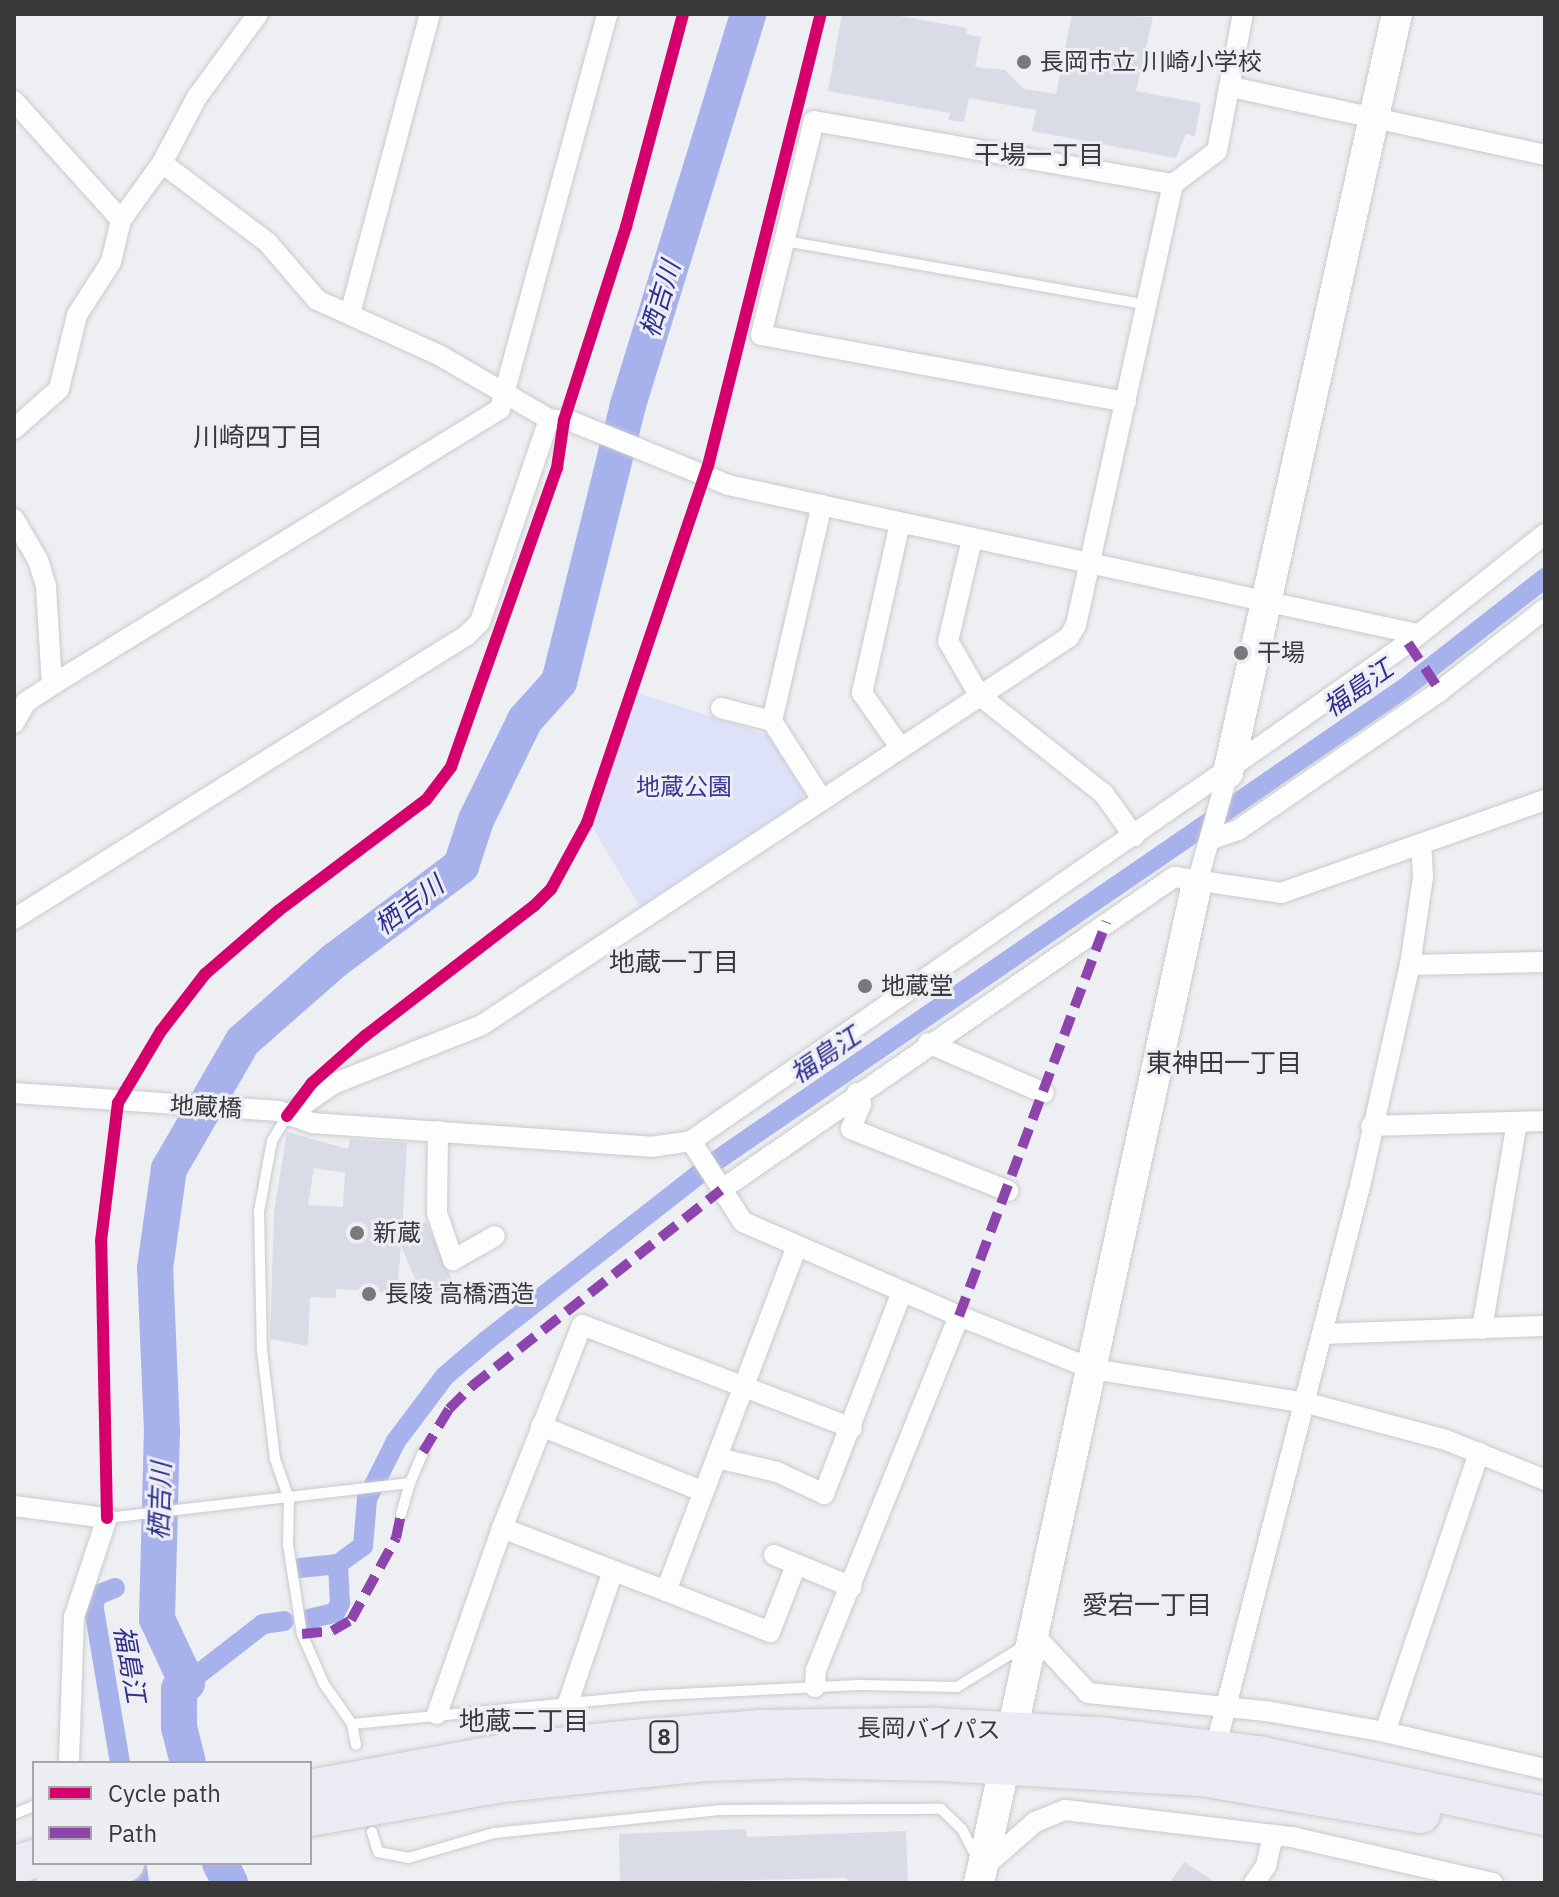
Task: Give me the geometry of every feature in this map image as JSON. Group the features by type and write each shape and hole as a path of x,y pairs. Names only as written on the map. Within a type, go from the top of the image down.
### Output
{"highway":[{"name":"長岡バイパス","path":"1008,1748 1300,1792 1545,1842"},
{"name":"長岡バイパス","path":"315,1802 706,1762 1008,1748 1215,1749 1323,1765 1545,1816"},
{"path":"55,1883 111,1867"}],"street":[{"path":"14,429 59,389 77,315 111,262 121,220 162,163 197,97 258,14"},
{"path":"350,314 430,14"},
{"path":"14,723 26,702 52,685 500,409 607,14"},
{"path":"283,1114 333,1084 482,1025 821,798 1069,637 1090,565 1173,184 1217,151 1243,14"},
{"path":"980,1876 1036,1637 1197,883 1215,830 1230,768 1397,14"},
{"path":"1231,87 1545,155"},
{"path":"14,101 121,220"},
{"path":"1126,402 761,335 814,121 1173,184"},
{"path":"162,163 268,243 289,274 317,300 505,392 549,419 573,422 700,475 972,539 1417,634"},
{"path":"14,919 467,635 480,622 549,419"},
{"path":"772,721 822,505"},
{"path":"14,519 38,560 46,587 52,685"},
{"path":"900,523 862,693 900,747"},
{"path":"1545,534 1417,634 694,1148 743,1222 796,1248 1092,1369 1307,1403 1479,1452 1545,1480"},
{"path":"972,539 948,641 979,695 1104,794 1134,836"},
{"path":"1215,830 1238,830 1440,691 1545,609"},
{"path":"721,708 772,721 821,798"},
{"path":"718,1186 1174,877 1197,883 1281,893 1545,800"},
{"path":"1215,1749 1325,1334 1410,965 1423,877 1421,844"},
{"path":"1410,965 1545,962"},
{"path":"928,1043 1044,1093"},
{"name":"地蔵橋","path":"14,1093 283,1114 312,1123 694,1148"},
{"path":"857,1093 861,1104 851,1129 1008,1191"},
{"path":"1371,1126 1545,1121"},
{"path":"1482,1329 1517,1122"},
{"path":"438,1131 437,1213 453,1260 495,1236"},
{"path":"666,1591 796,1248"},
{"path":"717,1458 777,1472 824,1494 902,1292"},
{"path":"815,1687 816,1670 959,1316"},
{"path":"437,1714 502,1528 582,1325 852,1428"},
{"path":"1325,1334 1545,1326"},
{"path":"541,1426 702,1491"},
{"path":"1385,1732 1479,1452"},
{"path":"14,1506 114,1518 74,1617 69,1761"},
{"path":"502,1528 770,1632 796,1565"},
{"path":"774,1555 852,1587"},
{"path":"568,1703 613,1571"},
{"path":"1036,1637 1088,1693 1225,1707 1385,1732 1545,1769"},
{"path":"1254,1883 1283,1836 1300,1792"},
{"path":"980,1876 1035,1822 1065,1810 1283,1836 1493,1883"}],"lane":[{"path":"785,241 1147,305"},
{"path":"283,1114 272,1141 259,1211 257,1288 275,1459 289,1499 288,1544 302,1634 324,1684 352,1724 356,1745"},
{"path":"401,1514 406,1483 423,1452"},
{"path":"114,1518 406,1483"},
{"path":"352,1724 568,1703 815,1687 957,1687 1036,1637"},
{"path":"372,1832 378,1852 408,1858 494,1833 722,1810 941,1809 962,1829 980,1876"}],"green space":[{"name":"地蔵公園","path":"638,693 769,735 806,788 801,801 640,907 591,825"}],"building":[{"path":"842,14 888,14 967,28 966,34 981,37 975,67 1005,70 1024,89 1056,94 1072,14 1153,17 1136,91 1201,103 1195,136 1186,134 1176,158 1032,131 1036,110 969,98 964,122 948,120 950,113 828,91"},
{"name":"地蔵堂","path":"867,975 876,988 863,997 854,984"},
{"path":"287,1132 348,1149 350,1139 407,1143 402,1231 426,1222 454,1284 423,1297 401,1246 397,1293 336,1289 336,1298 310,1297 308,1346 270,1339 274,1212","holes":["314,1168 345,1173 343,1207 308,1205"]},
{"path":"746,1829 747,1837 906,1831 908,1883 847,1883 847,1878 620,1883 619,1834"},
{"path":"1184,1862 1217,1883 1170,1883"}],"waterway":[{"name":"栖吉川","path":"188,1761 179,1727 179,1689 187,1683 157,1619 162,1432 155,1268 169,1169 243,1041 334,961 461,866 476,820 525,720 559,682 628,405 748,14"},
{"name":"福島江","path":"300,1568 338,1564 363,1546 367,1499 396,1441 445,1376 486,1341 713,1163 1406,687 1545,578"},
{"name":"福島江","path":"308,1619 335,1613 340,1603 338,1564"},
{"name":"福島江","path":"115,1588 99,1594 93,1603 120,1761"},
{"name":"福島江","path":"187,1683 263,1624 284,1621"},
{"name":"福島江","path":"136,1865 139,1883"},
{"name":"栖吉川","path":"221,1865 230,1883"}],"marked path":[{"path":"1408,643 1440,691"},
{"path":"959,1316 1106,922"},
{"path":"423,1452 449,1409 472,1386 721,1190"},
{"path":"302,1634 332,1631 351,1620 396,1538 401,1514"}],"cycle path":[{"path":"107,1518 101,1241 118,1103 161,1031 205,974 278,911 426,800 451,767 557,468 564,420 626,227 683,14"},
{"path":"287,1116 312,1083 365,1036 534,906 551,889 587,823 708,466 821,14"}],"place":[{"name":"長岡市立 川崎小学校","path":"1024,62"},
{"name":"干場","path":"1241,653"},
{"name":"地蔵堂","path":"865,986"},
{"name":"新蔵","path":"357,1233"},
{"name":"長陵 高橋酒造","path":"369,1294"}],"district":[{"name":"干場一丁目","path":"1039,155"},
{"name":"川崎四丁目","path":"258,437"},
{"name":"地蔵一丁目","path":"674,962"},
{"name":"東神田一丁目","path":"1224,1063"},
{"name":"愛宕一丁目","path":"1147,1605"},
{"name":"地蔵二丁目","path":"524,1721"}]}
